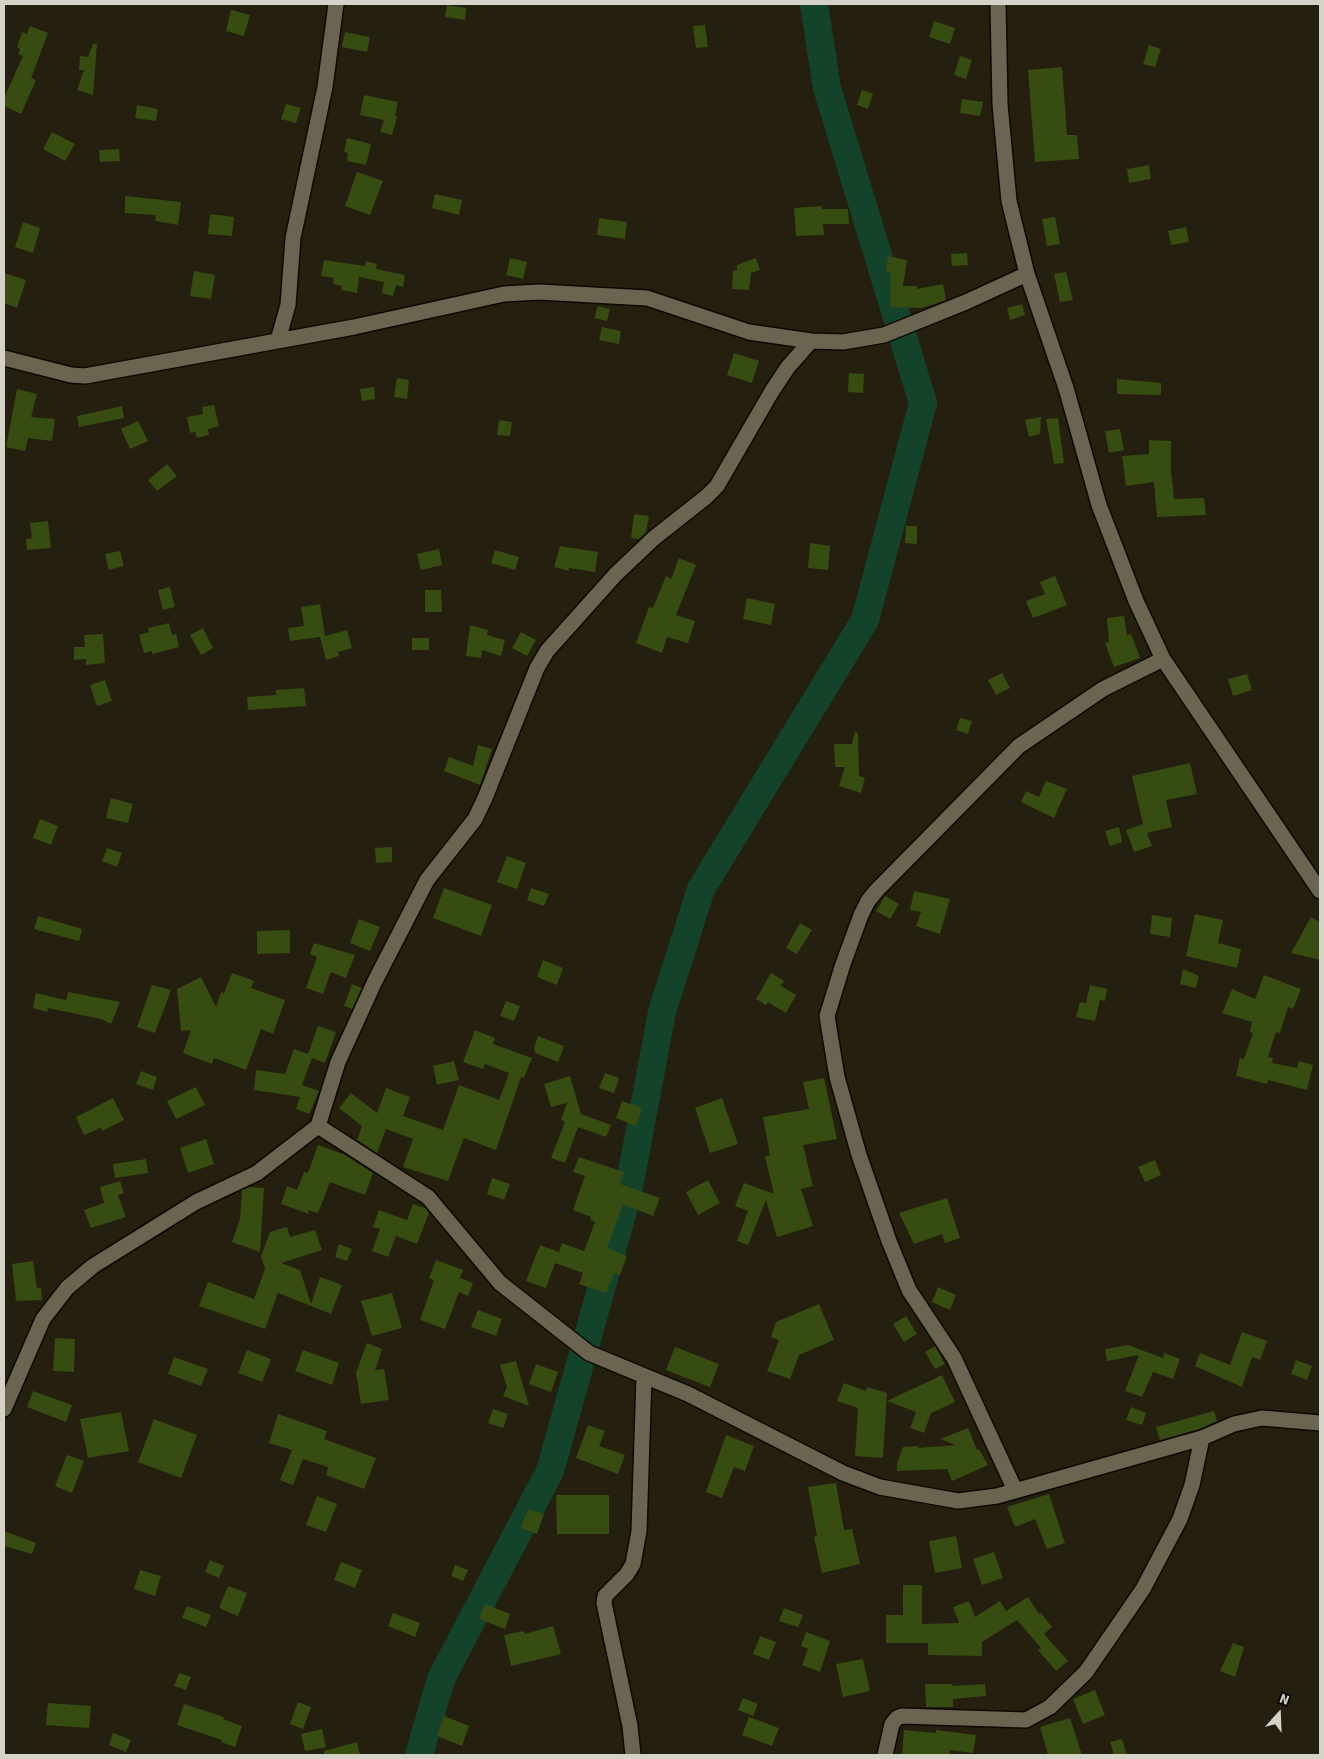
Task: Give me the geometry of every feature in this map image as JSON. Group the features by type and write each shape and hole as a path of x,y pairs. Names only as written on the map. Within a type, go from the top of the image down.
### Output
{"street":[{"path":"278,340 288,305 293,238 325,88 336,4"},
{"path":"998,4 1000,104 1009,201 1026,274 1066,388 1099,506 1136,601 1163,659 1320,891"},
{"path":"4,358 71,375 84,376 354,327 504,294 540,292 647,298 749,332 812,341 843,342 884,335 966,302 1026,274"},
{"path":"4,1409 43,1319 67,1288 93,1266 196,1202 257,1173 318,1126 338,1062 375,981 427,880 475,819 537,668 547,651 616,574 654,538 706,498 717,486 772,391 788,367 812,341"},
{"path":"1015,1490 954,1358 909,1290 888,1241 859,1155 836,1077 827,1016 861,915 876,891 1019,746 1103,689 1163,659"},
{"path":"318,1126 428,1197 500,1283 589,1353 688,1394 843,1474 880,1487 958,1501 997,1496 1202,1438 1234,1424 1262,1418 1320,1423"},
{"path":"633,1755 630,1726 604,1596 631,1569 639,1531 644,1377"},
{"path":"885,1755 892,1724 897,1718 902,1716 1026,1720 1050,1707 1086,1672 1143,1589 1180,1519 1192,1485 1202,1438"}],"building":[{"path":"447,5 466,8 465,20 445,17"},
{"path":"231,10 250,15 244,36 226,31"},
{"path":"934,21 955,28 950,44 929,37"},
{"path":"705,25 708,47 696,48 693,26"},
{"path":"30,26 48,33 31,78 36,80 21,114 4,106 4,98 23,56 18,54 20,49 17,47 22,32 27,34"},
{"path":"345,32 370,37 367,52 342,47"},
{"path":"93,44 97,44 93,95 77,90 84,70 79,70 80,56 88,57"},
{"path":"1149,45 1161,49 1155,67 1143,64"},
{"path":"960,56 972,60 966,79 954,75"},
{"path":"1062,67 1067,135 1077,135 1079,159 1035,162 1028,70"},
{"path":"862,90 873,94 868,109 857,105"},
{"path":"364,95 398,102 395,116 397,117 392,135 380,132 384,120 360,115"},
{"path":"962,99 983,102 980,116 960,113"},
{"path":"286,104 301,108 296,123 281,119"},
{"path":"137,105 158,109 156,121 135,118"},
{"path":"52,132 75,144 65,161 43,149"},
{"path":"347,138 371,144 366,165 347,161 348,153 344,152"},
{"path":"119,149 120,161 100,162 99,150"},
{"path":"1149,165 1151,179 1129,183 1127,169"},
{"path":"357,172 383,181 370,215 345,206"},
{"path":"435,194 462,200 459,215 432,208"},
{"path":"125,196 181,202 178,225 155,221 156,215 125,213"},
{"path":"822,206 822,209 848,209 849,224 823,224 824,235 796,236 794,208"},
{"path":"210,214 234,217 232,236 208,234"},
{"path":"1055,217 1060,244 1047,246 1042,219"},
{"path":"599,218 627,222 625,239 597,235"},
{"path":"23,222 40,228 33,253 15,247"},
{"path":"1186,227 1189,242 1171,245 1168,231"},
{"path":"967,253 968,265 952,266 951,254"},
{"path":"888,256 907,260 903,286 917,286 917,289 943,284 946,300 922,308 890,307 891,273 886,272"},
{"path":"510,258 527,262 523,279 506,275"},
{"path":"756,258 760,270 751,273 749,290 732,289 733,271 737,270 737,265"},
{"path":"324,260 365,266 366,261 377,264 376,269 405,275 403,287 396,285 393,296 382,293 384,282 359,277 357,293 341,290 342,286 333,284 334,278 321,276"},
{"path":"194,271 215,275 211,299 190,296"},
{"path":"1066,272 1073,300 1060,302 1054,274"},
{"path":"4,273 26,280 17,308 4,303"},
{"path":"1022,304 1025,315 1010,320 1007,308"},
{"path":"598,306 610,309 607,321 594,318"},
{"path":"602,327 621,331 619,344 599,340"},
{"path":"734,353 759,361 752,383 727,375"},
{"path":"849,373 864,374 863,393 848,392"},
{"path":"397,378 409,380 407,399 394,397"},
{"path":"1117,379 1161,383 1161,395 1117,394"},
{"path":"374,387 375,399 362,401 360,389"},
{"path":"17,389 37,394 31,417 55,419 52,441 28,438 25,451 6,447"},
{"path":"214,405 219,426 208,429 209,435 197,438 195,432 190,433 187,417 203,414 202,407"},
{"path":"122,406 124,418 79,427 77,416"},
{"path":"1041,417 1040,434 1029,437 1025,420"},
{"path":"1058,418 1064,463 1054,464 1046,419"},
{"path":"499,420 512,422 510,436 497,435"},
{"path":"138,421 148,441 130,449 121,429"},
{"path":"1120,429 1124,450 1109,453 1105,431"},
{"path":"1149,440 1171,441 1174,499 1204,498 1206,515 1157,517 1154,482 1126,486 1122,456 1149,454"},
{"path":"167,464 177,476 157,491 148,480"},
{"path":"634,514 649,516 646,532 639,539 631,538"},
{"path":"48,521 51,548 27,550 26,539 32,538 30,523"},
{"path":"906,526 917,526 917,544 905,543"},
{"path":"810,543 830,546 828,570 808,568"},
{"path":"560,546 598,552 595,572 569,568 569,571 554,567"},
{"path":"439,549 442,565 421,570 417,554"},
{"path":"495,550 519,557 515,570 491,563"},
{"path":"120,551 124,566 109,570 105,554"},
{"path":"679,558 696,565 676,615 695,621 688,643 667,637 662,653 636,643 649,607 653,608 666,576 671,579"},
{"path":"1055,576 1067,605 1033,618 1026,601 1045,594 1040,582"},
{"path":"170,587 175,607 163,610 158,590"},
{"path":"425,590 441,590 442,612 425,612"},
{"path":"747,598 775,604 771,625 743,619"},
{"path":"320,604 325,636 347,630 352,648 338,652 339,656 326,660 320,637 290,641 288,628 304,626 301,607"},
{"path":"1124,616 1127,635 1131,634 1140,658 1114,667 1105,643 1109,642 1107,618"},
{"path":"169,623 172,635 176,634 179,647 152,654 152,651 144,653 139,635 149,632 148,628"},
{"path":"470,625 488,630 487,635 505,640 501,656 482,650 481,658 466,656"},
{"path":"203,628 213,648 201,655 190,635"},
{"path":"521,632 536,640 527,656 512,648"},
{"path":"103,634 105,663 86,665 86,659 74,660 74,647 85,647 84,635"},
{"path":"412,638 429,638 429,650 412,650"},
{"path":"1002,673 1010,688 996,695 988,680"},
{"path":"1247,674 1252,690 1233,696 1228,679"},
{"path":"105,680 112,701 97,706 90,685"},
{"path":"304,688 306,706 248,710 247,697 276,695 276,690"},
{"path":"960,718 972,721 968,734 956,730"},
{"path":"855,732 858,733 859,776 865,778 861,793 839,786 845,767 835,767 834,744 852,744"},
{"path":"478,745 492,749 480,785 444,771 449,757 473,766"},
{"path":"1190,763 1197,794 1166,800 1172,827 1147,833 1152,846 1134,852 1126,830 1143,824 1132,776"},
{"path":"1046,781 1067,789 1054,818 1021,802 1026,791 1039,797"},
{"path":"111,798 133,804 128,823 106,818"},
{"path":"40,819 58,826 51,845 33,838"},
{"path":"1119,827 1122,842 1110,846 1105,831"},
{"path":"392,847 392,862 376,863 375,848"},
{"path":"107,848 122,853 117,867 102,861"},
{"path":"507,856 526,863 517,889 497,882"},
{"path":"444,888 492,905 481,936 433,918"},
{"path":"531,888 549,894 544,906 527,900"},
{"path":"914,891 950,899 940,934 916,926 921,912 910,910"},
{"path":"885,896 899,904 890,919 876,911"},
{"path":"1195,914 1223,920 1218,943 1241,949 1237,968 1186,956"},
{"path":"1152,915 1172,918 1170,937 1150,934"},
{"path":"38,916 82,929 79,941 34,929"},
{"path":"1311,917 1320,922 1320,960 1291,953"},
{"path":"359,919 380,927 370,951 350,943"},
{"path":"800,923 812,930 797,954 786,948"},
{"path":"290,930 290,953 257,954 257,931"},
{"path":"314,943 355,955 346,978 331,972 323,994 306,988 317,957 310,954"},
{"path":"543,960 563,968 557,985 537,977"},
{"path":"1183,969 1199,976 1196,988 1180,984"},
{"path":"232,973 254,981 251,988 285,1000 273,1034 261,1029 246,1070 214,1058 212,1064 183,1053 191,1030 181,1031 177,989 201,977 216,1007 221,992 224,993"},
{"path":"771,973 784,981 781,986 796,995 786,1013 768,1002 766,1005 756,999"},
{"path":"1264,975 1301,989 1293,1009 1288,1007 1280,1033 1276,1032 1268,1057 1273,1058 1272,1063 1297,1068 1299,1061 1313,1065 1307,1090 1268,1080 1267,1084 1236,1076 1240,1058 1244,1059 1253,1033 1250,1032 1252,1022 1222,1013 1232,989 1255,999"},
{"path":"352,984 362,988 352,1009 344,1006"},
{"path":"152,985 171,990 155,1033 137,1027"},
{"path":"1090,985 1107,989 1105,1001 1100,1000 1095,1021 1076,1017 1080,1002 1086,1003"},
{"path":"68,992 120,1002 111,1024 101,1019 48,1008 47,1012 33,1008 36,993 66,1000"},
{"path":"506,1001 520,1006 514,1021 500,1016"},
{"path":"318,1026 336,1032 325,1063 312,1058 302,1085 319,1091 309,1114 296,1109 300,1097 254,1090 256,1070 285,1074 294,1049 308,1054"},
{"path":"475,1030 495,1038 493,1044 532,1058 524,1078 521,1077 496,1150 464,1138 448,1181 403,1167 413,1139 386,1129 377,1153 357,1140 362,1126 339,1108 351,1093 377,1113 386,1088 410,1097 403,1116 443,1130 459,1085 499,1100 509,1073 485,1064 483,1069 463,1062"},
{"path":"538,1036 564,1046 558,1062 535,1053 534,1048"},
{"path":"454,1061 459,1080 437,1085 433,1066"},
{"path":"141,1071 157,1077 153,1090 136,1084"},
{"path":"605,1073 619,1078 614,1093 599,1088"},
{"path":"570,1076 581,1114 611,1125 606,1137 578,1127 565,1163 551,1158 565,1122 561,1120 567,1103 551,1107 544,1084"},
{"path":"824,1078 837,1139 803,1145 813,1186 801,1189 813,1226 777,1237 766,1200 748,1245 737,1241 748,1211 735,1206 744,1183 774,1194 765,1157 770,1155 763,1117 809,1109 803,1082"},
{"path":"196,1087 205,1105 176,1119 167,1101"},
{"path":"113,1098 124,1120 102,1131 101,1128 84,1135 76,1117"},
{"path":"722,1098 738,1144 710,1153 695,1108"},
{"path":"622,1101 642,1108 636,1126 616,1118"},
{"path":"206,1139 214,1164 188,1173 180,1148"},
{"path":"318,1145 345,1155 373,1173 365,1195 330,1182 318,1213 308,1210 309,1214 281,1204 287,1186 297,1190 304,1172 308,1173"},
{"path":"579,1157 624,1172 620,1184 660,1198 653,1216 623,1204 607,1248 627,1256 620,1275 614,1273 606,1293 579,1284 583,1273 555,1263 562,1243 584,1251 595,1222 590,1220 591,1217 573,1210 585,1176 573,1172"},
{"path":"146,1159 148,1173 115,1178 113,1164"},
{"path":"1155,1160 1161,1175 1145,1182 1138,1167"},
{"path":"492,1178 510,1184 504,1200 487,1194"},
{"path":"708,1180 720,1203 698,1215 686,1192"},
{"path":"120,1181 124,1193 118,1195 126,1217 91,1228 84,1210 104,1203 100,1187"},
{"path":"250,1187 264,1188 260,1252 232,1242 240,1219 242,1190"},
{"path":"947,1198 960,1238 945,1243 942,1234 914,1244 899,1213"},
{"path":"413,1204 425,1208 429,1213 417,1244 396,1236 388,1257 372,1251 380,1229 373,1227 379,1210 407,1220"},
{"path":"287,1227 290,1237 315,1230 322,1250 281,1263 300,1270 311,1304 320,1277 342,1285 331,1314 278,1293 265,1329 199,1306 208,1282 254,1299 265,1269 261,1256 270,1232"},
{"path":"339,1244 352,1249 347,1261 335,1257"},
{"path":"540,1245 559,1252 546,1288 526,1281"},
{"path":"436,1260 463,1270 460,1278 473,1283 468,1296 459,1292 445,1329 420,1320 434,1280 429,1278"},
{"path":"33,1261 37,1288 41,1288 42,1300 16,1301 12,1264"},
{"path":"938,1287 956,1295 950,1310 932,1302"},
{"path":"392,1293 402,1328 372,1336 361,1301"},
{"path":"819,1304 834,1340 799,1355 790,1379 767,1371 779,1340 771,1337 776,1322"},
{"path":"478,1310 502,1319 496,1336 471,1327"},
{"path":"906,1316 917,1334 904,1342 893,1324"},
{"path":"1242,1332 1267,1341 1260,1360 1252,1357 1242,1387 1195,1366 1200,1353 1230,1365"},
{"path":"55,1338 75,1339 74,1372 53,1371"},
{"path":"367,1343 382,1349 375,1370 384,1369 389,1400 361,1404 356,1373"},
{"path":"1128,1345 1163,1358 1164,1353 1180,1359 1173,1379 1153,1372 1142,1397 1125,1391 1139,1355 1107,1361 1105,1349"},
{"path":"935,1346 945,1364 935,1369 925,1352"},
{"path":"675,1347 719,1364 710,1387 666,1370"},
{"path":"247,1350 271,1359 262,1382 238,1373"},
{"path":"303,1350 339,1363 332,1385 295,1371"},
{"path":"174,1357 208,1369 201,1386 168,1374"},
{"path":"1296,1360 1312,1366 1307,1380 1291,1374"},
{"path":"516,1361 529,1406 503,1396 507,1387 500,1365"},
{"path":"536,1364 558,1372 551,1392 529,1384"},
{"path":"942,1375 955,1402 931,1413 924,1433 910,1428 916,1412 887,1401"},
{"path":"844,1383 866,1391 867,1387 887,1393 883,1458 855,1456 858,1408 837,1401"},
{"path":"33,1391 72,1405 66,1422 27,1407"},
{"path":"1131,1407 1146,1413 1142,1425 1126,1420"},
{"path":"493,1409 508,1414 503,1428 488,1423"},
{"path":"1214,1411 1217,1421 1199,1429 1160,1440 1156,1427"},
{"path":"121,1412 129,1451 88,1458 80,1419"},
{"path":"278,1414 327,1431 324,1439 376,1458 364,1489 326,1475 328,1467 303,1459 293,1485 280,1480 292,1450 269,1443"},
{"path":"154,1419 197,1435 181,1478 138,1462"},
{"path":"588,1425 605,1431 599,1446 625,1455 618,1474 576,1458"},
{"path":"968,1428 977,1450 979,1449 988,1465 952,1481 947,1469 897,1471 897,1464 903,1447 919,1446 918,1448 956,1445 940,1439"},
{"path":"726,1435 754,1446 745,1471 734,1467 722,1498 706,1492"},
{"path":"67,1455 84,1461 72,1493 55,1486"},
{"path":"836,1483 844,1530 852,1529 860,1564 822,1573 814,1537 817,1536 808,1487"},
{"path":"1049,1494 1065,1543 1047,1549 1035,1519 1015,1527 1007,1507"},
{"path":"556,1495 609,1495 609,1534 557,1534"},
{"path":"317,1496 337,1504 326,1532 306,1525"},
{"path":"528,1509 544,1514 537,1534 521,1528"},
{"path":"4,1531 36,1543 32,1554 4,1546"},
{"path":"956,1536 962,1568 935,1573 929,1541"},
{"path":"994,1552 1003,1578 982,1585 973,1559"},
{"path":"210,1560 224,1566 219,1578 205,1572"},
{"path":"341,1562 362,1570 355,1588 334,1580"},
{"path":"455,1565 468,1570 463,1581 451,1576"},
{"path":"140,1570 161,1576 155,1596 134,1589"},
{"path":"903,1585 922,1585 922,1624 959,1623 953,1607 969,1601 975,1617 1000,1601 1006,1611 1028,1597 1039,1614 1041,1613 1052,1627 1044,1634 1068,1661 1056,1671 1038,1650 1041,1648 1017,1620 982,1642 982,1656 928,1655 928,1643 886,1643 886,1615 903,1615"},
{"path":"228,1586 247,1593 238,1616 219,1608"},
{"path":"485,1604 510,1614 505,1629 479,1619"},
{"path":"187,1606 211,1615 206,1627 182,1618"},
{"path":"784,1608 803,1615 798,1627 779,1621"},
{"path":"393,1613 420,1623 415,1637 388,1626"},
{"path":"553,1626 561,1654 511,1666 504,1635 524,1631 525,1634"},
{"path":"806,1632 830,1641 820,1672 802,1665 808,1649 801,1646"},
{"path":"760,1636 776,1642 769,1660 753,1654"},
{"path":"1233,1643 1244,1647 1235,1677 1220,1671"},
{"path":"863,1659 870,1691 843,1697 836,1664"},
{"path":"179,1673 191,1677 186,1690 174,1686"},
{"path":"925,1684 952,1684 952,1686 985,1684 986,1696 953,1699 953,1707 926,1707"},
{"path":"1095,1690 1105,1715 1083,1724 1073,1699"},
{"path":"743,1698 758,1704 753,1716 738,1710"},
{"path":"298,1702 311,1707 303,1729 290,1724"},
{"path":"48,1703 91,1706 89,1728 46,1725"},
{"path":"184,1704 224,1717 223,1719 242,1726 235,1747 221,1742 222,1740 177,1725"},
{"path":"444,1716 469,1726 462,1746 437,1736"},
{"path":"749,1717 779,1728 772,1746 742,1735"},
{"path":"1070,1718 1082,1755 1048,1755 1040,1727"},
{"path":"322,1729 326,1747 305,1751 301,1734"},
{"path":"904,1730 936,1733 936,1730 976,1735 973,1753 950,1750 950,1755 902,1755"},
{"path":"113,1733 131,1740 126,1752 109,1745"},
{"path":"1122,1739 1127,1755 1114,1755 1110,1742"},
{"path":"357,1742 360,1755 324,1755 324,1751"}],"waterway":[{"path":"419,1755 441,1679 550,1471 628,1193 662,1012 701,889 865,620 923,403 827,88 814,4"}]}
